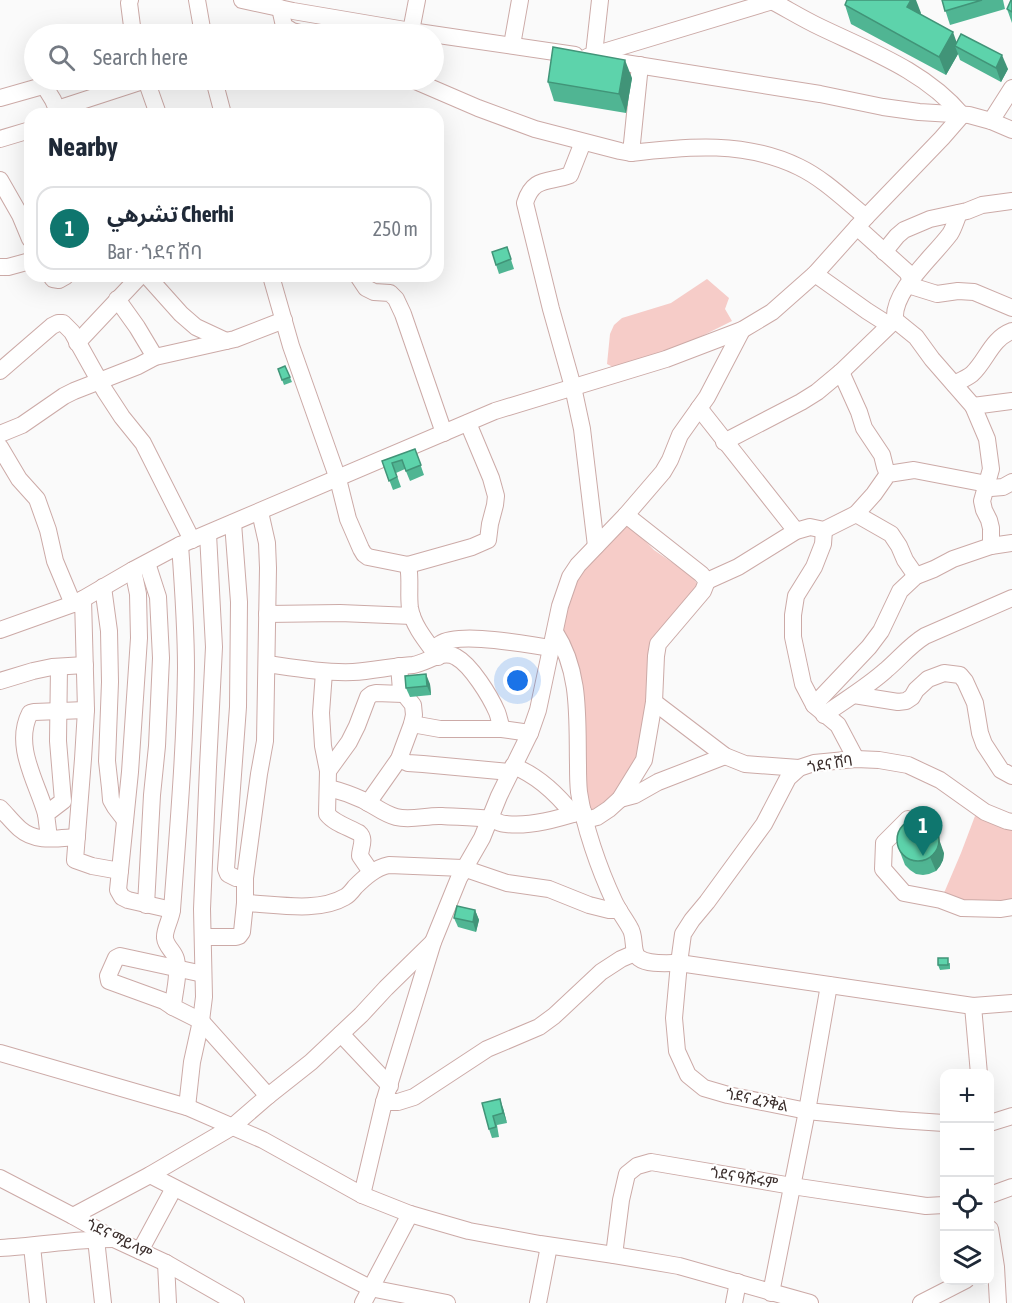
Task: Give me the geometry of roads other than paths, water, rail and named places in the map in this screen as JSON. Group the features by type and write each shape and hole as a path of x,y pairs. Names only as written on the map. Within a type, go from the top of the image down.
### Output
{"street":[{"path":"130,0 132,24"},
{"path":"197,0 201,24"},
{"path":"242,0 290,6 360,24"},
{"path":"412,24 417,0"},
{"path":"512,45 520,0"},
{"path":"591,55 600,0"},
{"path":"591,55 773,0 817,26 911,71 950,101 962,115"},
{"path":"285,24 290,6"},
{"path":"444,36 591,55 883,107 969,115 1012,130"},
{"path":"631,153 640,65"},
{"path":"991,121 1012,88"},
{"path":"0,98 28,90"},
{"path":"47,90 56,108"},
{"path":"67,108 115,90"},
{"path":"150,90 156,108"},
{"path":"217,90 222,108"},
{"path":"436,90 535,129 620,152 723,147 759,153 800,167 813,176 862,222 884,252 907,273 909,283"},
{"path":"90,98 94,108"},
{"path":"4,625 78,602 140,566 193,540 495,411 666,359 742,330 772,312 815,274 962,115"},
{"path":"0,139 24,132"},
{"path":"583,142 570,175 537,184 528,193 525,203 582,429 596,546"},
{"path":"0,180 24,225"},
{"path":"884,252 904,230 930,219 1012,201"},
{"path":"724,442 817,392 892,323 899,298 951,232 959,213"},
{"path":"0,267 24,263"},
{"path":"815,274 867,311 916,337 932,359 974,406 987,439 991,469 982,501 991,528 991,546"},
{"path":"77,343 134,282"},
{"path":"152,282 196,327 226,341"},
{"path":"274,282 291,346 338,479 348,519 364,554 408,565 472,547 488,540 496,496 468,423"},
{"path":"362,282 366,288 374,292 390,293 396,299 444,433"},
{"path":"909,283 937,294 958,291 974,292 1012,308"},
{"path":"117,299 155,357"},
{"path":"0,434 22,425 64,396 155,357 226,341 284,320"},
{"path":"0,371 58,323 63,323 72,332 122,417 143,443 193,540 214,647 202,909 204,997 192,1062 187,1107"},
{"path":"362,1195 384,1102 433,942 464,868 482,838 530,733 538,710 560,606 570,577 578,565 663,472 680,435 707,397 742,330"},
{"path":"954,384 972,374 998,339 1012,331"},
{"path":"841,372 864,428 882,455 888,474"},
{"path":"974,406 1012,401"},
{"path":"699,408 796,531"},
{"path":"0,447 19,479 37,500 48,530 55,561 78,602 85,665 86,710 75,860 120,871"},
{"path":"328,780 348,793 398,818 429,815 490,819 505,824 518,824 581,815 597,817 620,799 644,760 654,702 658,644 702,591 707,581 738,567 796,531 810,527 824,530 856,514 888,474 914,470 987,484 992,488 1003,487 1012,482"},
{"path":"203,937 239,936 242,932 245,878 259,774 266,741 267,543 260,512"},
{"path":"626,514 707,581"},
{"path":"856,514 891,534 916,576"},
{"path":"233,523 239,602 238,706 226,869 228,874 236,878 245,878"},
{"path":"824,530 823,544 814,567 796,596 792,637 803,684 819,710 838,725 856,759"},
{"path":"173,1007 176,959 165,938 172,918 186,669 185,608 193,540"},
{"path":"819,710 881,631 900,591 916,576 991,546 1012,543"},
{"path":"408,565 412,616 436,654 457,657 480,683 496,710 502,729"},
{"path":"140,566 139,638 128,792 118,890 122,897 172,910"},
{"path":"140,566 158,597 160,658 157,746 146,905"},
{"path":"103,587 110,631 107,761 111,800 125,820"},
{"path":"819,710 854,695 886,671 916,641 1012,598"},
{"path":"267,614 340,613 412,616"},
{"path":"267,664 324,672 354,672 420,664 436,654 440,644 457,639 553,640 564,648 574,680 577,701 581,815 614,902 633,933 635,953 641,959 973,1006 1012,1003"},
{"path":"0,681 33,671 85,665"},
{"path":"368,803 399,759 412,724 413,705 401,690 399,666"},
{"path":"46,814 63,801 58,741 59,667"},
{"path":"324,672 321,713 328,780 327,814 336,822 362,835 360,856 371,872"},
{"path":"854,695 898,702 906,701 928,679 944,673 960,675 975,703 984,744 1001,770 1012,776"},
{"path":"328,780 357,726 368,697 376,693 403,693"},
{"path":"654,702 726,756 745,764 799,768"},
{"path":"49,838 46,814 25,753 25,732 30,713 86,710"},
{"path":"412,724 440,729 502,729 530,733"},
{"path":"620,799 635,795 658,782 726,756"},
{"path":"83,759 107,761"},
{"path":"399,759 423,765 527,771 581,815"},
{"name":"ጎደና ሸባ","path":"683,934 764,824 788,778 799,768 814,763 856,759 908,765 940,780 985,812 1012,822"},
{"path":"128,792 152,795"},
{"path":"0,808 21,831 32,837 77,837"},
{"path":"908,819 884,843 883,869 904,893 941,900 962,908 1012,907"},
{"path":"245,903 320,906 347,896 371,872 389,865 464,868 507,883 549,889 589,904 609,910 619,910"},
{"name":"ጎደና ፈንቅል","path":"683,934 674,1018 677,1051 688,1075 704,1088 807,1111 940,1123"},
{"path":"73,1216 150,1175 232,1127 311,1062 433,942"},
{"path":"384,1102 398,1102 414,1097 487,1049 539,1027 601,972 635,953"},
{"path":"203,974 120,956 116,958 108,976 109,981 164,1001 201,1021 268,1096"},
{"path":"771,1293 829,985"},
{"path":"973,1006 979,1069"},
{"path":"341,1034 390,1086"},
{"path":"0,1053 187,1107 263,1140 362,1195 410,1214 469,1231 679,1266 810,1303"},
{"path":"994,1122 1012,1116"},
{"name":"ጎደና ዓሹሩም","path":"614,1255 621,1200 627,1174 637,1166 651,1162 792,1186 926,1206 940,1205"},
{"path":"150,1175 367,1296 447,1303"},
{"name":"ጎደና ማይላም","path":"0,1178 114,1239 166,1263 236,1303"},
{"path":"994,1194 1012,1187"},
{"path":"140,1251 174,1188"},
{"path":"367,1296 410,1214"},
{"path":"96,1239 103,1303"},
{"path":"0,1248 114,1239"},
{"path":"32,1246 38,1303"},
{"path":"538,1303 549,1246"},
{"path":"994,1269 1012,1262"},
{"path":"166,1263 168,1303"},
{"path":"994,1276 998,1303"},
{"path":"734,1303 738,1282"},
{"path":"921,1303 958,1285"}],"place":[{"name":"تشرهي Cherhi","path":"923,856"}]}
